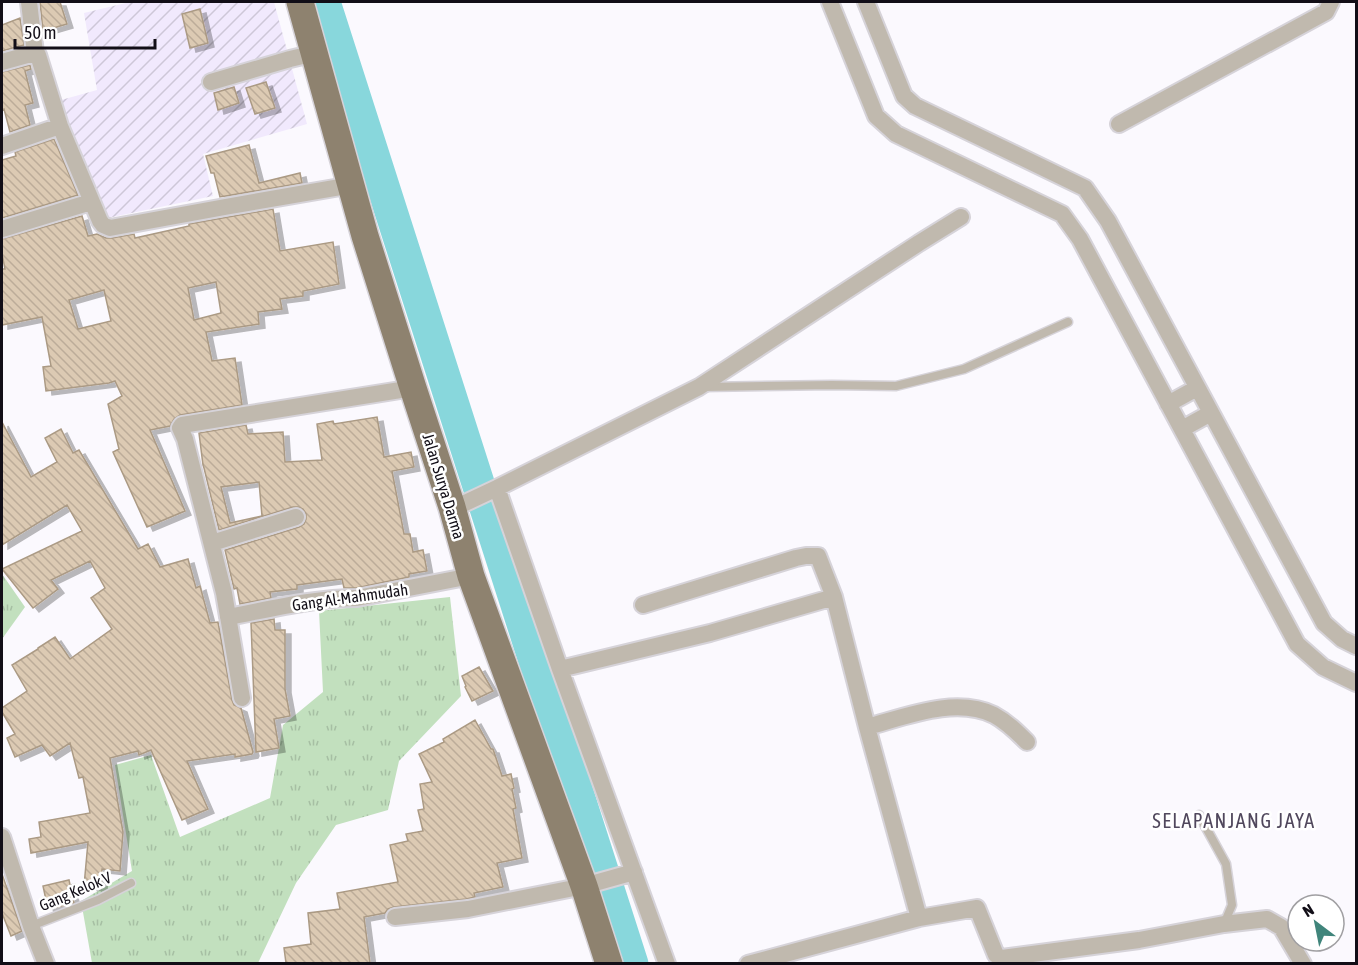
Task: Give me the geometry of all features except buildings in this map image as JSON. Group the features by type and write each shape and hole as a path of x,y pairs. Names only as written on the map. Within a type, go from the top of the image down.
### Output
{"main road":[{"name":"Jalan Surya Darma","path":"300,2 351,185 413,388 458,506 471,576 589,885 609,963"}],"street":[{"path":"29,2 35,53 38,56 60,126 91,202 103,225 110,228 351,185"},
{"path":"830,2 876,116 889,128 896,134 1062,214 1080,239 1297,644 1323,667 1356,683"},
{"path":"866,2 904,96 915,106 1085,188 1108,221 1324,623 1342,639 1356,646"},
{"path":"1119,124 1326,12 1331,2"},
{"path":"2,62 35,53"},
{"path":"211,82 290,58 315,53"},
{"path":"2,146 60,126"},
{"path":"2,229 91,202"},
{"path":"458,506 699,387 961,217"},
{"path":"242,698 212,543 185,439 180,428 182,424 413,388"},
{"path":"1168,404 1197,388"},
{"path":"1182,429 1211,413"},
{"path":"495,489 560,669 627,874 667,963"},
{"path":"212,543 296,517"},
{"path":"643,605 806,556 818,556 834,597 919,918"},
{"name":"Gang Al-Mahmudah","path":"228,617 307,602 357,598 471,576"},
{"path":"560,669 710,633 834,597"},
{"path":"867,727 942,707 968,707 993,715 1011,726 1026,742"},
{"path":"2,837 31,926 46,963"},
{"path":"395,917 468,909 589,885 627,874"},
{"path":"748,963 919,918 977,908 996,955 1002,958 1139,940 1224,924 1268,919 1281,927 1303,963"}],"lane":[{"path":"699,387 896,386 964,369 1068,322"},
{"path":"1199,815 1226,864 1232,905 1224,924"},
{"name":"Gang Kelok V","path":"31,926 98,900 131,883"}],"shaded area":[{"path":"130,2 274,2 307,124 203,154 213,196 103,219 54,102 97,90 84,13"}],"green space":[{"path":"2,574 25,607 2,639"},
{"path":"450,597 461,696 399,761 388,810 336,825 296,883 258,963 92,963 81,901 132,871 115,765 151,755 180,837 270,798 283,725 323,692 319,611"}],"waterway":[{"path":"324,2 632,964"}],"district":[{"name":"SELAPANJANG JAYA","path":"1234,821"}]}
